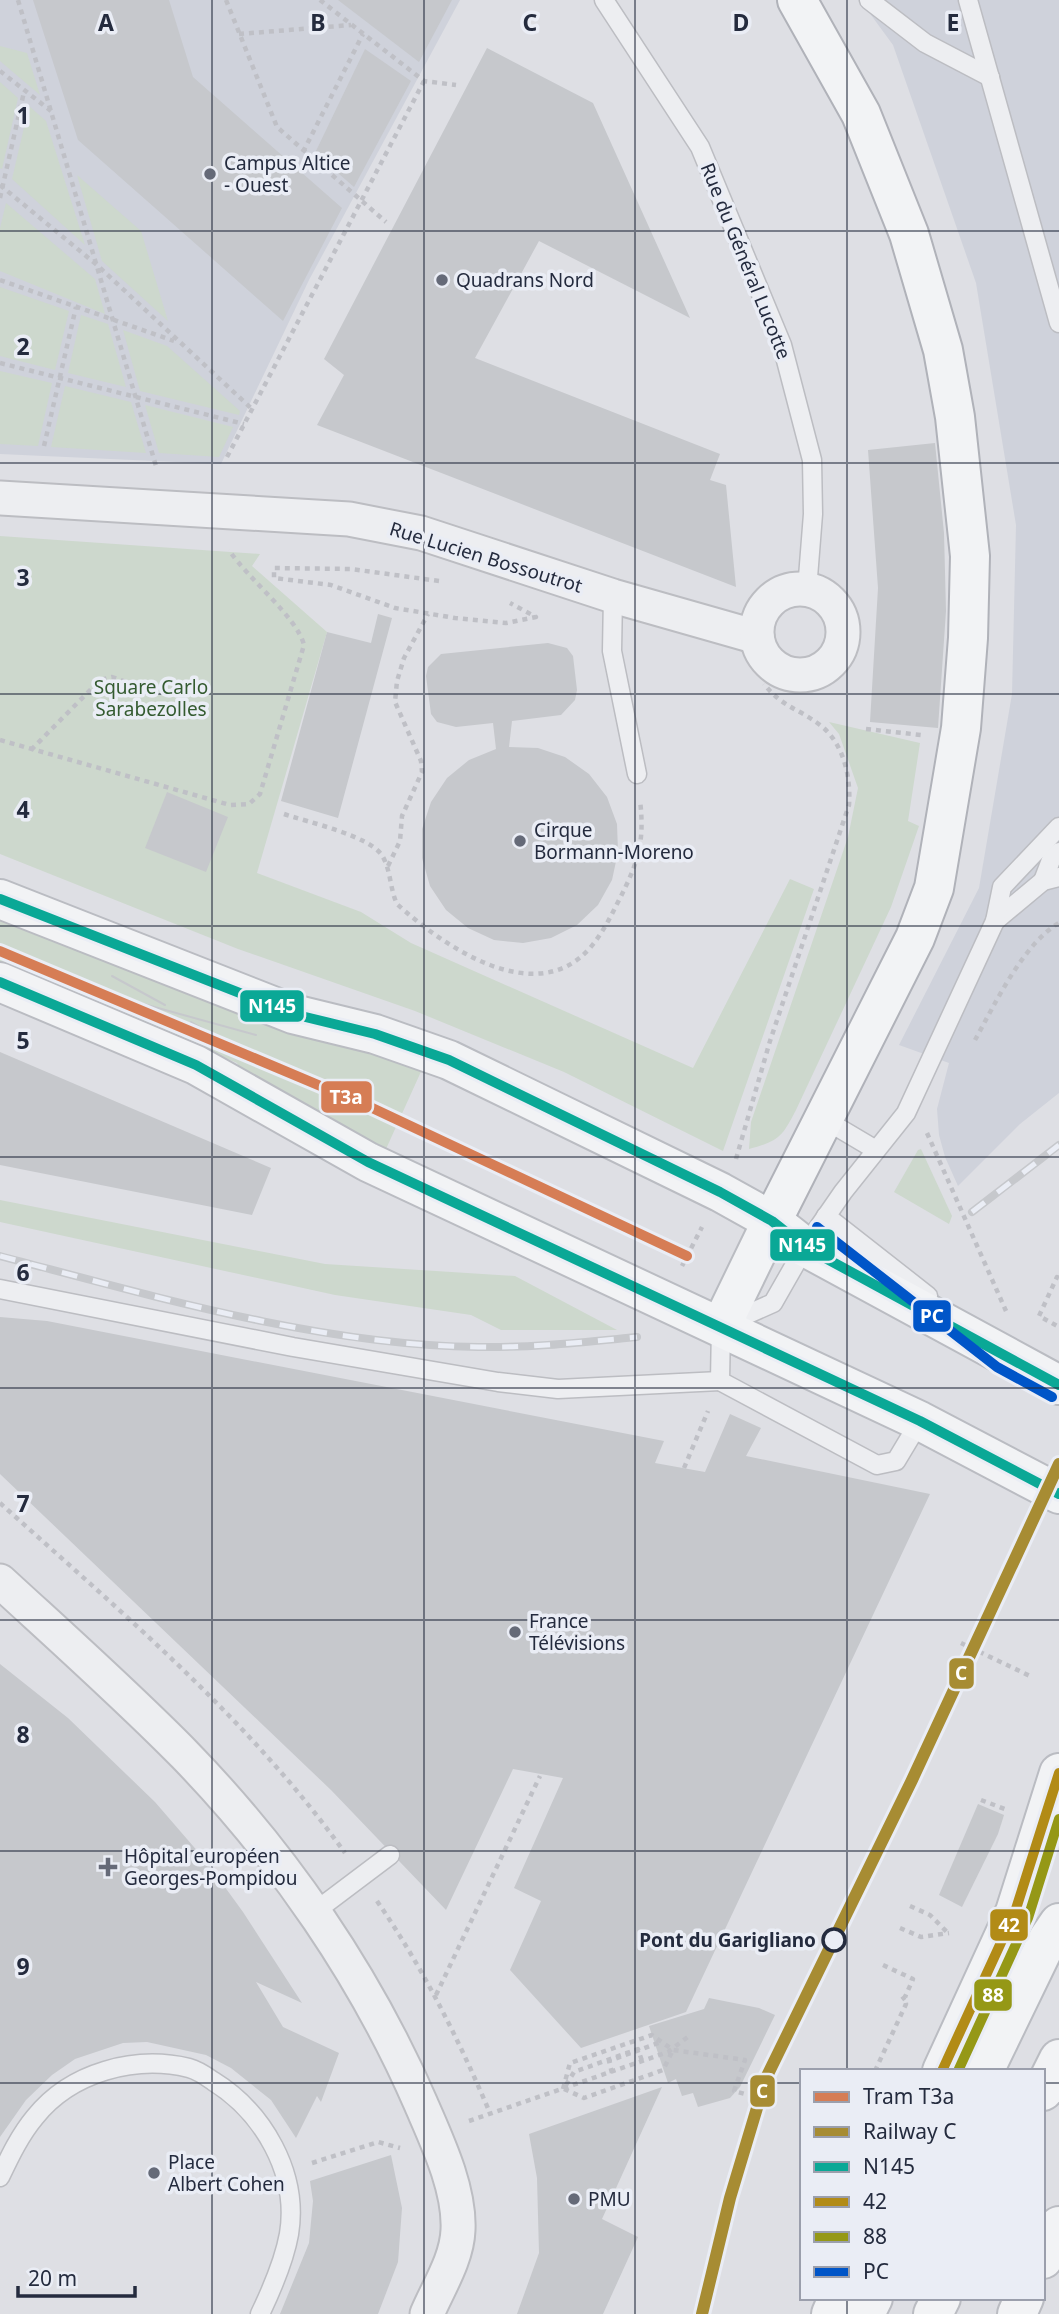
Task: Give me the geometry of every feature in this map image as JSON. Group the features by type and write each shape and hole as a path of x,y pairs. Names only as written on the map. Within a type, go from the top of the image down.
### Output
{"main road":[{"path":"721,1326 822,1118 915,938 934,888 961,728 968,638 970,556 955,417 943,350 909,234 861,114 797,0"},
{"path":"0,900 293,1014 375,1034 449,1060 720,1192 772,1221 805,1247 1009,1340 1059,1385"},
{"path":"0,982 196,1065 368,1162 644,1294 721,1326 920,1421 1059,1494"},
{"path":"944,2069 1015,1912 1059,1773"},
{"path":"985,2069 1048,1939 1059,1923"},
{"path":"1045,2087 1059,2059"},
{"path":"1045,2255 1059,2226"}],"street":[{"name":"Rue Lucien Bossoutrot","path":"0,498 349,519 421,533 613,596 757,638"},
{"path":"807,590 826,598 837,610 842,625 842,641 827,666 798,675 783,672 762,652 757,638 762,611 771,600 783,593 807,590"},
{"path":"0,1581 186,1756 281,1866 370,1998 401,2057 435,2135 457,2209 456,2247 427,2314"}],"lane":[{"name":"Rue du Général Lucotte","path":"604,0 700,147 782,345 812,460 813,514 807,590"},
{"path":"869,0 925,43 989,77"},
{"path":"968,0 1059,323"},
{"path":"613,596 612,651 637,774"},
{"path":"720,1381 721,1326 772,1303 826,1216 906,1113 995,921 1002,887 1059,827"},
{"path":"995,921 1051,879 1051,860 1059,852"},
{"path":"822,1118 876,1150"},
{"path":"826,1216 1009,1340"},
{"path":"0,1289 293,1347 498,1382 558,1389 720,1381 877,1465 896,1461 920,1421"},
{"path":"313,1913 390,1855"},
{"path":"0,2177 36,2115 81,2080 111,2067 152,2064 192,2068 230,2091 259,2119 284,2172 289,2232 274,2285 260,2314"}],"path":[{"path":"18,0 156,466"},
{"path":"226,0 277,127 386,222"},
{"path":"320,0 424,81 456,85"},
{"path":"239,34 352,25"},
{"path":"303,152 363,34"},
{"path":"0,71 52,111"},
{"path":"227,457 424,81"},
{"path":"0,198 24,92"},
{"path":"1,186 97,265 252,409"},
{"path":"0,280 177,342"},
{"path":"44,446 76,307"},
{"path":"0,363 244,424"},
{"path":"0,740 30,751 193,792 230,805 249,804 260,794 304,645 301,631 243,571 229,550"},
{"path":"450,583 351,569 274,568 274,578 331,585 396,608 428,614 506,623 536,617 523,610"},
{"path":"388,867 400,841 402,816 422,772 422,761 395,702 397,681 404,658 428,614"},
{"path":"30,751 100,680 112,677 137,686"},
{"path":"735,1164 771,1041 849,805 850,789 845,765 833,739 822,726 778,702 764,684"},
{"path":"866,729 928,735"},
{"path":"284,814 373,845 388,867 391,891 397,904 476,962 509,971 540,972 567,966 589,949 607,923 630,878 644,833 637,774"},
{"path":"969,1051 1001,992 1044,932 1059,923"},
{"path":"924,1126 1009,1340"},
{"path":"678,1275 707,1219"},
{"path":"1059,1278 1056,1277 1039,1316 1059,1327"},
{"path":"684,1468 720,1381"},
{"path":"0,1503 119,1610 243,1730 328,1829 412,1951 436,1995 490,2113"},
{"path":"961,1643 1030,1676"},
{"path":"436,1995 540,1776"},
{"path":"981,1800 1004,1809"},
{"path":"900,1928 921,1937 949,1934 930,1915 910,1906"},
{"path":"883,1965 913,1979 905,1997 900,2001"},
{"path":"876,2069 906,2004 905,1997"},
{"path":"563,2089 570,2063 652,2035 673,2050 745,2060 734,2091 745,2094"},
{"path":"468,2121 668,2052 688,2036"},
{"path":"563,2089 574,2072 638,2049 642,2063 612,2073 609,2062 631,2053 642,2049 664,2041"},
{"path":"563,2089 584,2098 663,2070 673,2050"},
{"path":"284,2172 378,2142 397,2148 408,2147"}],"shaded area":[{"path":"0,0 460,0 309,280 221,464 0,454"},
{"path":"860,0 1059,0 1059,1093 1020,1124 958,1186 939,1135 937,1109 949,1063 899,1045 979,888 1012,694 1016,525 976,283 893,45"}],"green space":[{"path":"0,46 27,53 40,95 0,61"},
{"path":"0,82 18,98 2,169 0,168"},
{"path":"29,106 46,121 85,245 12,179"},
{"path":"77,175 141,231 168,321 102,261"},
{"path":"6,203 95,279 105,314 0,271 0,228"},
{"path":"0,287 69,311 55,370 0,356"},
{"path":"81,315 108,324 126,387 68,373"},
{"path":"123,330 167,346 240,411 239,415 140,391"},
{"path":"0,371 52,383 38,446 0,444"},
{"path":"65,386 131,402 146,453 51,447"},
{"path":"145,405 233,427 219,457 159,453"},
{"name":"Square Carlo Sarabezolles","path":"0,536 260,554 252,566 327,632 257,873 361,912 411,943 693,1068 790,879 814,889 723,1151 564,1072 415,1011 238,949 0,854"},
{"path":"829,722 920,743 908,821 919,826 891,907 796,1110 778,1137 749,1149 751,1122 848,837 858,788 839,734"},
{"path":"0,914 424,1065 386,1149 239,1067 237,1063 0,963"},
{"path":"921,1149 952,1216 949,1224 894,1192"},
{"path":"0,1200 325,1264 515,1276 617,1330 501,1330 471,1315 335,1295 0,1222"}],"building":[{"name":"Campus Altice - Ouest","path":"33,0 169,0 193,77 342,208 283,321 78,140"},
{"path":"338,0 452,0 419,62"},
{"name":"Quadrans Nord","path":"487,48 593,103 690,318 539,241 475,358 720,454 710,480 726,485 736,587 317,425 344,375 324,359"},
{"path":"365,49 411,81 354,187 315,153"},
{"path":"935,443 944,533 946,611 938,728 870,722 878,588 868,450"},
{"path":"378,614 392,618 338,818 281,801 327,632 371,643"},
{"name":"Cirque Bormann-Moreno","path":"548,643 567,648 573,656 577,690 575,700 561,715 512,721 509,747 538,748 565,757 589,774 607,797 617,824 618,852 612,880 598,905 577,925 551,938 523,943 494,940 468,928 446,910 430,886 422,858 422,829 431,802 447,778 469,760 496,749 493,723 456,727 437,722 431,714 426,676 428,667 441,654"},
{"path":"167,792 228,817 206,872 145,848"},
{"path":"0,1052 271,1168 252,1215 0,1165"},
{"name":"France Télévisions","path":"0,1317 47,1321 664,1441 655,1463 705,1472 730,1414 761,1428 746,1456 930,1494 686,2012 581,2048 510,1970 541,1901 514,1888 563,1778 513,1769 446,1910 331,1790 0,1474"},
{"name":"Hôpital européen Georges-Pompidou","path":"0,1664 68,1718 155,1802 206,1861 302,2003 256,1982 283,2027 339,2053 321,2102 317,2096 296,2138 271,2100 231,2068 206,2055 147,2042 123,2043 75,2059 52,2075 26,2100 0,2137"},
{"path":"978,1804 1004,1815 998,1834 962,1907 939,1895"},
{"path":"709,1998 759,2008 775,2015 740,2087 730,2098 698,2107 693,2093 682,2096 676,2079 668,2083 649,2026 704,2009"},
{"name":"PMU","path":"662,2087 602,2219 638,2237 603,2314 517,2314 539,2253 537,2178 529,2134"},
{"path":"391,2155 402,2208 398,2262 378,2314 280,2314 309,2243 313,2201 310,2181"}],"tram line":[{"name":"T3a","path":"0,951 368,1106 687,1256"},
{"path":"112,976 165,1005"},
{"path":"100,992 256,1035"},
{"path":"191,1022 249,1055"}],"railway":[{"path":"972,1212 1059,1145"},
{"path":"0,1256 237,1316 358,1338 418,1344 498,1347 637,1337"}],"rail line":[{"name":"C","path":"702,2314 730,2198 766,2078 912,1780 1059,1464"}],"transit line":[{"name":"N145","path":"0,899 293,1014 375,1034 449,1060 720,1192 772,1221 805,1247 1059,1385"},
{"name":"N145","path":"0,982 196,1065 368,1162 920,1421 1059,1494"},
{"name":"PC","path":"817,1227 997,1367 1052,1397"},
{"name":"42","path":"943,2069 1015,1912 1059,1773"},
{"name":"88","path":"959,2069 1028,1918 1059,1819"}],"place":[{"name":"Campus Altice - Ouest","path":"210,174"},
{"name":"Quadrans Nord","path":"442,280"},
{"name":"Cirque Bormann-Moreno","path":"520,841"},
{"name":"France Télévisions","path":"515,1632"},
{"name":"Hôpital européen Georges-Pompidou","path":"108,1867"},
{"name":"Pont du Garigliano","path":"834,1940"},
{"name":"Place Albert Cohen","path":"154,2173"},
{"name":"PMU","path":"574,2199"}]}
